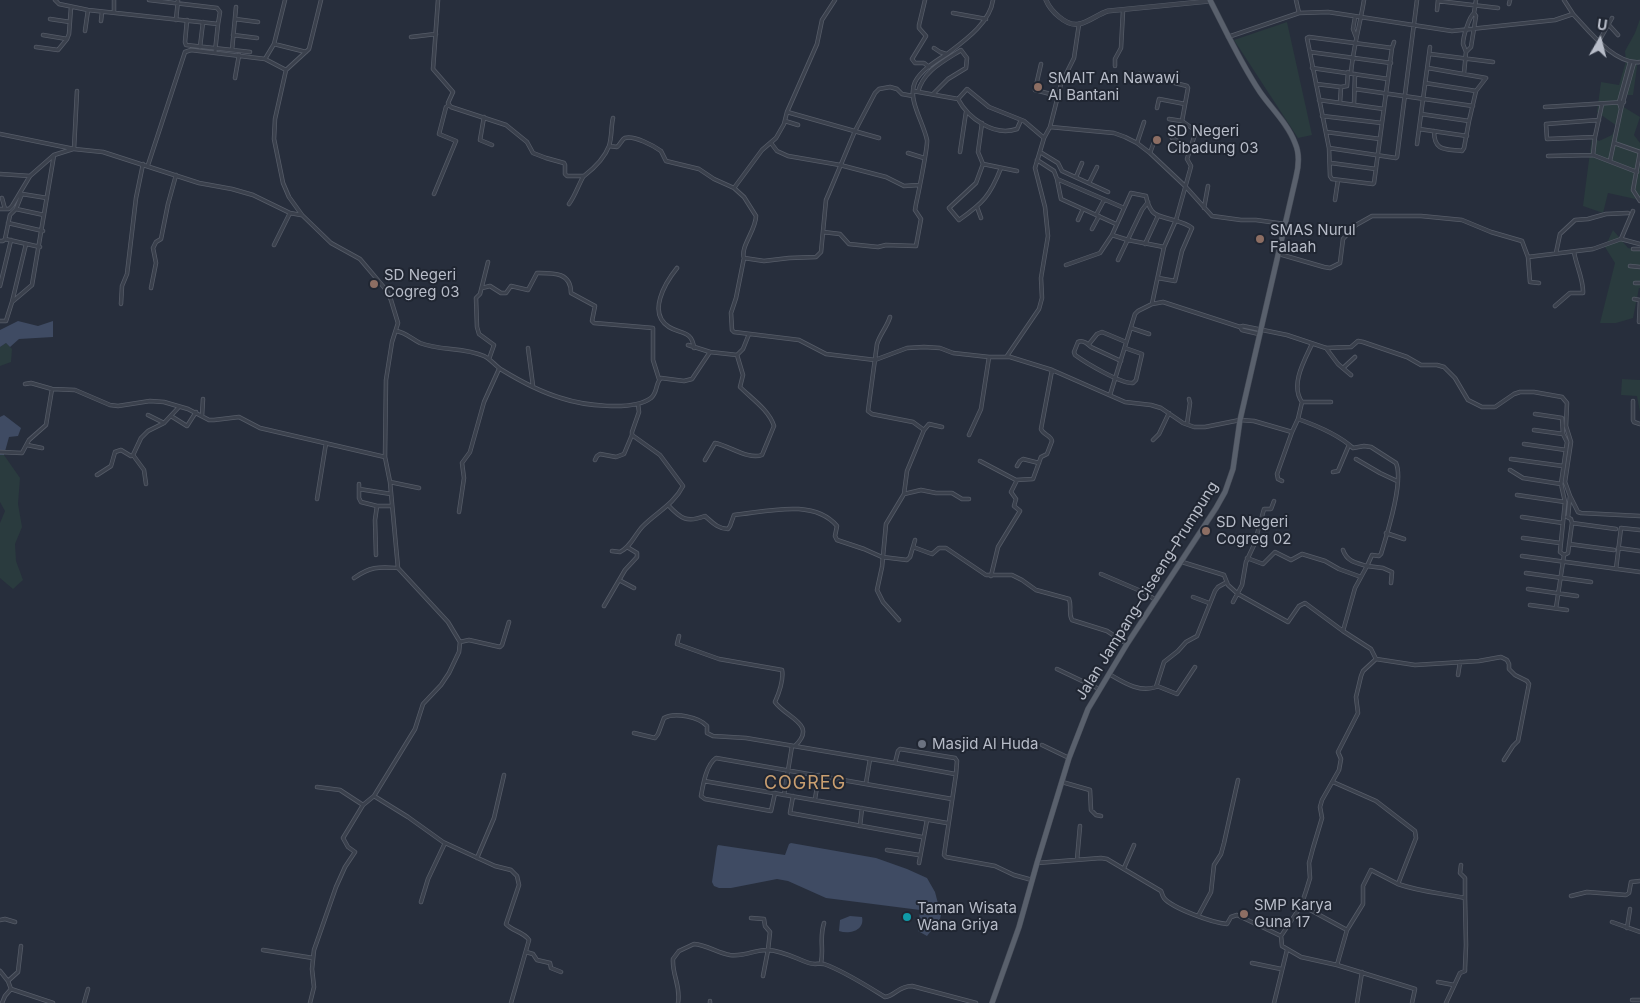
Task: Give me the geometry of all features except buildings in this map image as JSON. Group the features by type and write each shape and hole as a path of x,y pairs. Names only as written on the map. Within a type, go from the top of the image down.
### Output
{"main road":[{"name":"Jalan Jampang–Ciseeng–Prumpung","path":"992,1003 1019,927 1036,863 1081,725 1108,673 1216,508 1230,480 1233,469 1240,420 1299,160 1291,134 1260,92 1242,63 1210,0"}],"street":[{"path":"55,0 59,4 88,10 218,24"},
{"path":"114,0 114,12"},
{"path":"149,0 217,8 220,12 215,51"},
{"path":"265,59 274,44 285,0"},
{"path":"310,1003 314,987 312,973 313,958 336,887 343,870 355,852 348,847 343,838 363,805 374,796 415,729 423,704 441,685 449,672 459,652 460,642 448,622 398,568 390,482 385,457 386,380 397,319 392,300 368,268 356,256 331,242 302,215 285,191 274,139 275,123 286,70 311,45 321,0"},
{"path":"434,194 456,141 439,134 446,107 449,105 453,92 433,69 438,0"},
{"path":"734,188 762,150 771,143 785,121 817,44 822,20 835,0"},
{"path":"925,0 919,28 926,35 912,59 915,64 923,63 929,67"},
{"path":"823,232 840,234 849,244 878,247 886,245 916,246 921,219 915,210 927,140 912,100 913,91 917,79 929,67 986,19 992,5 992,0"},
{"path":"1046,0 1050,8 1059,16 1069,23 1079,24 1099,14 1108,12 1210,0"},
{"path":"1296,0 1297,13"},
{"path":"1316,84 1347,86 1364,0"},
{"path":"1329,148 1397,157 1417,0"},
{"path":"1437,10 1438,0 1498,8"},
{"path":"1466,52 1471,47 1476,16 1474,13 1476,0"},
{"path":"1564,0 1573,14 1614,54 1632,62 1640,62"},
{"path":"176,20 178,2"},
{"path":"36,47 58,50 69,34 71,7"},
{"path":"232,50 236,7"},
{"path":"85,31 88,10"},
{"path":"1115,66 1115,59 1121,48 1123,11"},
{"path":"101,21 102,12"},
{"path":"1228,37 1297,13 1328,12 1452,31 1556,20 1573,14"},
{"path":"953,13 986,19"},
{"path":"1464,73 1466,52 1463,45 1470,16 1474,13"},
{"path":"1355,16 1353,29 1356,37"},
{"path":"1599,41 1612,18"},
{"path":"50,19 70,22"},
{"path":"235,19 258,22"},
{"path":"186,20 185,43 188,46 265,59 286,70"},
{"path":"200,47 203,22"},
{"path":"1006,356 1039,310 1042,298 1041,278 1048,236 1045,207 1035,168 1044,138 1050,126 1061,84 1074,58 1079,24"},
{"path":"1608,24 1618,35"},
{"path":"411,38 436,34"},
{"path":"43,35 67,39"},
{"path":"233,35 257,38"},
{"path":"1392,48 1309,36 1307,40 1329,148 1330,177 1338,180 1374,184 1394,42"},
{"path":"274,44 306,52"},
{"path":"1417,144 1430,47"},
{"path":"934,48 946,54"},
{"path":"148,165 184,53 191,50 250,52"},
{"path":"918,92 920,82 937,66 961,50 967,58 966,68 948,79 933,94"},
{"path":"1310,52 1391,63"},
{"path":"1430,54 1493,62"},
{"path":"235,78 239,56"},
{"path":"1622,109 1619,102 1632,62"},
{"path":"1610,161 1632,62"},
{"path":"1041,64 1035,90 1058,96"},
{"path":"1312,68 1388,79"},
{"path":"1428,68 1486,77 1477,90 1464,150 1442,148 1436,144 1434,131"},
{"path":"1351,73 1355,89 1354,104"},
{"path":"1139,74 1187,86 1182,121"},
{"path":"1425,83 1477,90"},
{"path":"1340,87 1340,103"},
{"path":"744,258 764,261 818,256 821,252 826,200 855,131 875,93 880,89 894,88 901,94 913,96"},
{"path":"958,99 967,88 989,107 1021,120 1044,138"},
{"path":"1355,89 1473,106"},
{"path":"74,149 77,91"},
{"path":"913,91 958,99 963,108 982,123 1000,131 1013,131 1017,129 1021,120"},
{"path":"1157,108 1159,99 1185,104"},
{"path":"1319,100 1384,109"},
{"path":"1545,106 1624,102"},
{"path":"1593,155 1602,104"},
{"path":"449,105 510,127 527,142 534,153 564,163 566,176 584,176"},
{"path":"960,152 967,111"},
{"path":"788,112 879,138"},
{"path":"1421,114 1469,121"},
{"path":"1322,116 1382,123"},
{"path":"484,117 480,140 492,145"},
{"path":"568,204 574,198 584,176 597,163 609,146 613,118"},
{"path":"1152,304 1164,247 1176,220 1190,170 1191,166 1187,159 1196,132 1182,121 1169,119"},
{"path":"1595,137 1547,139 1546,124 1598,120"},
{"path":"785,121 798,125"},
{"path":"1137,143 1144,122"},
{"path":"982,123 978,152 983,164 976,183 949,208 959,220 978,207 988,196 994,188 1001,168"},
{"path":"1050,126 1114,133 1137,143 1185,186 1212,216 1285,224"},
{"path":"1419,129 1467,136"},
{"path":"1326,132 1380,139"},
{"path":"0,134 74,149 103,152 148,165 198,183 243,192 290,213 302,215"},
{"path":"609,146 617,147 627,138 641,140 661,150 666,161 706,172 714,179 734,188 744,197 756,216 754,230 745,246 743,254 744,258 731,315 733,331 799,340 826,354 875,360 907,348 930,346 953,353 989,357 1006,356 1052,370 1130,403 1155,406 1187,424 1199,428 1240,420 1264,423 1292,432"},
{"path":"1172,138 1191,148"},
{"path":"1150,153 1154,142"},
{"path":"771,143 777,150 788,156 840,165 886,177 900,185 914,186 919,184"},
{"path":"1614,143 1640,152 1633,190 1640,201"},
{"path":"0,209 12,206 30,176 54,155 74,149"},
{"path":"1040,152 1058,163 1061,170 1108,192"},
{"path":"908,153 924,158"},
{"path":"12,302 32,287 43,231 54,155"},
{"path":"1548,156 1593,155 1636,172"},
{"path":"1037,160 1054,172 1061,198 1116,224"},
{"path":"1331,163 1376,169"},
{"path":"121,304 122,286 127,274 136,198 143,164"},
{"path":"983,164 1017,171"},
{"path":"1076,177 1082,164"},
{"path":"1090,184 1097,167"},
{"path":"0,174 30,176"},
{"path":"151,288 156,263 153,248 161,238 176,175"},
{"path":"1056,178 1124,208"},
{"path":"1335,200 1338,180"},
{"path":"1204,208 1208,186"},
{"path":"5,239 8,223 22,194 47,198"},
{"path":"1066,265 1100,253 1112,235 1132,194 1144,195 1153,213 1192,226 1182,251 1175,281 1158,278"},
{"path":"2,198 5,209"},
{"path":"1092,229 1104,199"},
{"path":"1118,260 1142,210 1148,202"},
{"path":"978,207 981,218"},
{"path":"16,208 44,215"},
{"path":"1078,220 1083,209"},
{"path":"1622,239 1634,211"},
{"path":"274,245 290,213"},
{"path":"1556,254 1560,234 1575,220 1589,219 1606,214 1628,213"},
{"path":"1145,244 1158,216"},
{"path":"1278,254 1324,268 1330,268 1340,263 1343,239 1356,225 1372,216 1421,216 1462,220 1491,232 1522,241 1528,257 1530,282 1539,284"},
{"path":"8,223 43,231"},
{"path":"1112,235 1164,247"},
{"path":"0,241 5,239 40,247"},
{"path":"1528,257 1593,249 1622,239 1640,244"},
{"path":"0,286 11,240"},
{"path":"0,321 7,320 26,244"},
{"path":"1633,249 1640,249"},
{"path":"1555,306 1570,292 1582,294 1584,291 1576,266 1574,252"},
{"path":"488,262 480,294 476,298 479,334 493,344 489,359"},
{"path":"1630,266 1640,267"},
{"path":"676,268 664,289 659,302 658,313 669,327 688,334 694,348"},
{"path":"396,331 423,344 479,354 489,359 500,369 533,387 558,397 578,402 628,406 649,399 654,394 659,379 653,360 653,328 594,323 592,321 595,306 571,293 571,286 566,278 553,273 537,273 528,290 511,286 506,293 501,294 490,286 482,288"},
{"path":"1635,283 1640,283"},
{"path":"1634,299 1640,300 1639,322"},
{"path":"1110,395 1136,313 1152,304 1166,303 1240,327 1243,326 1260,332 1287,335 1326,348 1351,347 1360,342 1407,357 1421,364 1444,367 1455,378 1468,400 1482,407 1495,407 1514,394 1524,391 1562,397 1567,404 1566,426 1571,442 1565,482 1578,512 1640,516"},
{"path":"890,317 879,338 868,410 872,414 913,422 924,430"},
{"path":"1131,328 1149,334"},
{"path":"1089,344 1097,334 1102,332 1126,342"},
{"path":"738,355 743,349 749,334"},
{"path":"1121,361 1082,341 1078,342 1074,352 1075,355 1115,377 1133,383 1136,380 1142,354 1125,348"},
{"path":"1282,481 1278,479 1277,474 1298,419 1302,402 1298,394 1298,384 1301,369 1312,344"},
{"path":"688,345 710,352 738,355"},
{"path":"528,348 533,387"},
{"path":"1326,348 1338,364 1351,376"},
{"path":"659,379 684,381 692,379 710,352"},
{"path":"705,460 714,443 752,457 762,455 774,426 761,407 740,387 743,375 738,355"},
{"path":"969,435 981,409 989,357"},
{"path":"1343,368 1354,357"},
{"path":"460,512 464,478 462,463 470,452 484,402 500,369"},
{"path":"980,461 1017,480 1020,478 1032,480 1042,457 1047,454 1052,441 1041,430 1052,370"},
{"path":"25,384 31,382 52,389 75,390 110,405 118,406 150,401 164,402 188,409 214,420 239,417 260,428 385,457"},
{"path":"0,452 22,453 29,440 46,425 52,389"},
{"path":"202,416 203,399"},
{"path":"1187,424 1189,399"},
{"path":"1633,401 1633,420 1640,424"},
{"path":"1302,402 1331,402"},
{"path":"595,460 600,454 616,457 624,454 639,412 638,404"},
{"path":"133,455 148,431 164,423 178,407"},
{"path":"170,416 187,426 196,412"},
{"path":"1153,440 1159,434 1168,413"},
{"path":"1535,414 1562,418 1563,434 1567,442 1561,484 1566,517"},
{"path":"148,415 164,423"},
{"path":"1298,419 1311,424 1354,448 1371,447 1395,461 1398,465 1395,504 1381,554 1379,556 1372,555 1355,588 1343,631"},
{"path":"899,620 883,602 877,590 882,567 886,524 904,494 907,471 924,430 929,424 942,428"},
{"path":"1534,430 1563,434"},
{"path":"612,552 620,552 627,548 643,526 668,505 682,488 682,484 660,455 632,435"},
{"path":"317,499 326,443"},
{"path":"1524,444 1566,450"},
{"path":"27,445 42,448"},
{"path":"1332,472 1338,470 1349,445"},
{"path":"97,476 111,466 115,452 121,450 131,456 133,455 144,470 146,484"},
{"path":"1017,466 1023,459 1039,464"},
{"path":"1356,459 1397,481"},
{"path":"1512,459 1564,466"},
{"path":"1510,470 1524,478 1561,484"},
{"path":"991,576 998,547 1020,511 1014,506 1016,499 1011,492 1017,480"},
{"path":"390,482 418,488"},
{"path":"359,484 359,498 361,502 377,506 392,506"},
{"path":"360,489 391,494"},
{"path":"904,494 921,490 950,493 962,499 969,499"},
{"path":"1517,495 1565,502"},
{"path":"1564,555 1560,552 1560,543 1570,496"},
{"path":"1233,602 1242,584 1247,558 1254,546 1264,509 1271,509 1274,501"},
{"path":"668,505 680,517 695,520 705,516 725,529 728,529 730,526 734,514 790,509 814,512 828,518 837,526 835,536 837,540 882,557 908,560 915,540"},
{"path":"376,555 375,520 377,506"},
{"path":"1522,517 1563,523"},
{"path":"1556,608 1564,555 1568,553 1572,523 1571,519 1566,517"},
{"path":"1572,523 1616,529"},
{"path":"1616,569 1616,549 1620,528 1640,530"},
{"path":"1386,533 1404,539"},
{"path":"1523,538 1560,543"},
{"path":"1569,544 1640,551"},
{"path":"913,547 932,554 939,548 946,548 983,574 1012,576 1022,580 1036,590 1069,599 1072,620 1106,632 1127,644"},
{"path":"604,606 627,567 637,557 637,553 627,548"},
{"path":"1343,550 1345,558 1349,560 1392,572 1391,583"},
{"path":"1247,558 1264,564 1275,552 1291,560 1301,554 1323,560 1339,569 1361,577"},
{"path":"1522,556 1640,572"},
{"path":"1182,562 1222,574 1238,594 1288,622 1299,606 1305,603 1371,650 1376,659"},
{"path":"354,578 374,568 398,568"},
{"path":"1526,573 1591,582"},
{"path":"1101,574 1143,592 1156,600"},
{"path":"619,580 634,588"},
{"path":"1157,686 1164,662 1186,642 1197,636 1215,591 1227,582"},
{"path":"1528,589 1577,596"},
{"path":"1192,597 1209,603"},
{"path":"1530,605 1567,610"},
{"path":"460,642 469,640 500,647 509,622"},
{"path":"679,636 677,644 706,655 782,670 779,696 775,702 801,725 804,731 802,740 794,746 784,795"},
{"path":"1376,659 1415,665 1501,657 1507,660 1511,672 1529,684 1518,742 1504,760"},
{"path":"1376,659 1361,676 1356,697 1358,713 1338,752 1341,759 1339,770 1320,807 1322,818 1316,833 1309,863 1309,884 1301,905 1281,936 1282,946 1308,959 1362,972 1415,989 1412,1003"},
{"path":"1458,675 1460,662"},
{"path":"1108,673 1122,682 1141,689 1148,690 1157,686 1177,694 1195,667"},
{"path":"1057,669 1099,689"},
{"path":"634,733 655,738 664,718 673,715 696,719 704,723 708,726 708,734 713,736 741,737 956,774"},
{"path":"1042,745 1069,758"},
{"path":"895,763 898,751 901,749 955,758 957,761 956,774 943,853 945,856 995,866 1014,875 1032,880"},
{"path":"775,793 771,810 705,800 701,796 704,781 712,760 716,758 952,799"},
{"path":"866,783 870,759"},
{"path":"477,858 496,812 504,775"},
{"path":"815,799 819,775"},
{"path":"1198,916 1210,892 1214,865 1223,847 1238,780"},
{"path":"704,781 947,823"},
{"path":"1062,782 1090,790 1091,810 1096,815 1101,816"},
{"path":"1333,782 1376,801 1415,831 1416,838 1398,884"},
{"path":"317,787 340,790 363,805"},
{"path":"374,796 445,843 495,866 508,868 517,876 518,885 506,924 508,927 528,937 529,940 511,1003"},
{"path":"793,796 790,813 922,837"},
{"path":"860,826 862,808"},
{"path":"919,863 922,837 927,819"},
{"path":"1077,860 1080,826"},
{"path":"421,902 428,879 445,843"},
{"path":"1124,868 1134,845"},
{"path":"887,850 919,855"},
{"path":"1036,863 1104,859 1124,868 1161,890 1162,896 1172,904 1198,916 1225,924 1228,923 1231,917 1237,915 1281,936"},
{"path":"1446,1003 1460,973 1465,968 1465,878 1460,873 1462,865"},
{"path":"1337,965 1347,930 1363,904 1363,886 1371,870 1398,884 1432,894 1465,898"},
{"path":"1571,896 1587,892 1626,895 1629,893 1631,882 1640,881"},
{"path":"1301,905 1347,930"},
{"path":"1627,928 1630,909"},
{"path":"751,918 765,920 765,926 770,932 763,976"},
{"path":"0,920 5,919 15,922"},
{"path":"1612,922 1640,932"},
{"path":"821,963 823,952 820,938 824,923"},
{"path":"678,1003 679,990 673,959 686,946 697,944 714,948 722,953 735,955 746,955 768,950 791,955 811,964 821,963 860,982 885,997 890,997 905,986 912,986 976,1003"},
{"path":"8,981 18,972 21,946"},
{"path":"263,950 313,958"},
{"path":"1274,1003 1287,950"},
{"path":"526,952 533,954 537,960 550,963 551,968 562,972"},
{"path":"1252,963 1281,970"},
{"path":"0,971 8,981 11,989"},
{"path":"1357,1003 1362,972"},
{"path":"1438,982 1454,985"},
{"path":"84,1003 88,988"},
{"path":"2,1003 11,989"},
{"path":"11,989 53,1003"},
{"path":"1632,1000 1640,1000"}],"shaded area":[{"path":"1640,19 1640,60 1638,60 1633,95 1621,95 1617,103 1640,117 1634,135 1640,143 1640,200 1608,193 1603,213 1583,206 1592,137 1599,141 1612,135 1617,126 1597,112 1601,82 1619,85 1626,61 1625,51"},
{"path":"1287,22 1312,135 1298,138 1234,40"},
{"path":"1613,230 1628,248 1640,250 1640,288 1633,318 1616,323 1600,323 1615,263 1605,247"},
{"path":"6,343 12,349 11,362 0,366 0,347"},
{"path":"1622,379 1640,380 1640,412 1637,396 1621,395"},
{"path":"0,455 4,455 20,478 18,504 22,527 15,544 16,561 23,580 13,589 0,578 0,523 5,511 0,502"}],"water":[{"path":"18,321 38,326 53,321 53,337 19,339 10,347 6,343 0,347 0,330"},
{"path":"4,415 21,428 18,436 9,437 4,455 0,455 0,417"},
{"path":"791,843 876,858 927,878 935,892 941,915 940,919 927,936 918,931 920,910 826,898 788,881 777,879 731,888 714,886 712,882 718,845 785,855"},
{"path":"850,916 862,917 859,928 852,932 839,931 840,920"}],"place":[{"name":"SMAIT An Nawawi Al Bantani","path":"1038,87"},
{"name":"SD Negeri Cibadung 03","path":"1157,140"},
{"name":"SMAS Nurul Falaah","path":"1260,239"},
{"name":"SD Negeri Cogreg 03","path":"374,284"},
{"name":"SD Negeri Cogreg 02","path":"1206,531"},
{"name":"Masjid Al Huda","path":"922,744"},
{"name":"SMP Karya Guna 17","path":"1244,914"},
{"name":"Taman Wisata Wana Griya","path":"907,917"}],"district":[{"name":"COGREG","path":"805,784"}]}
